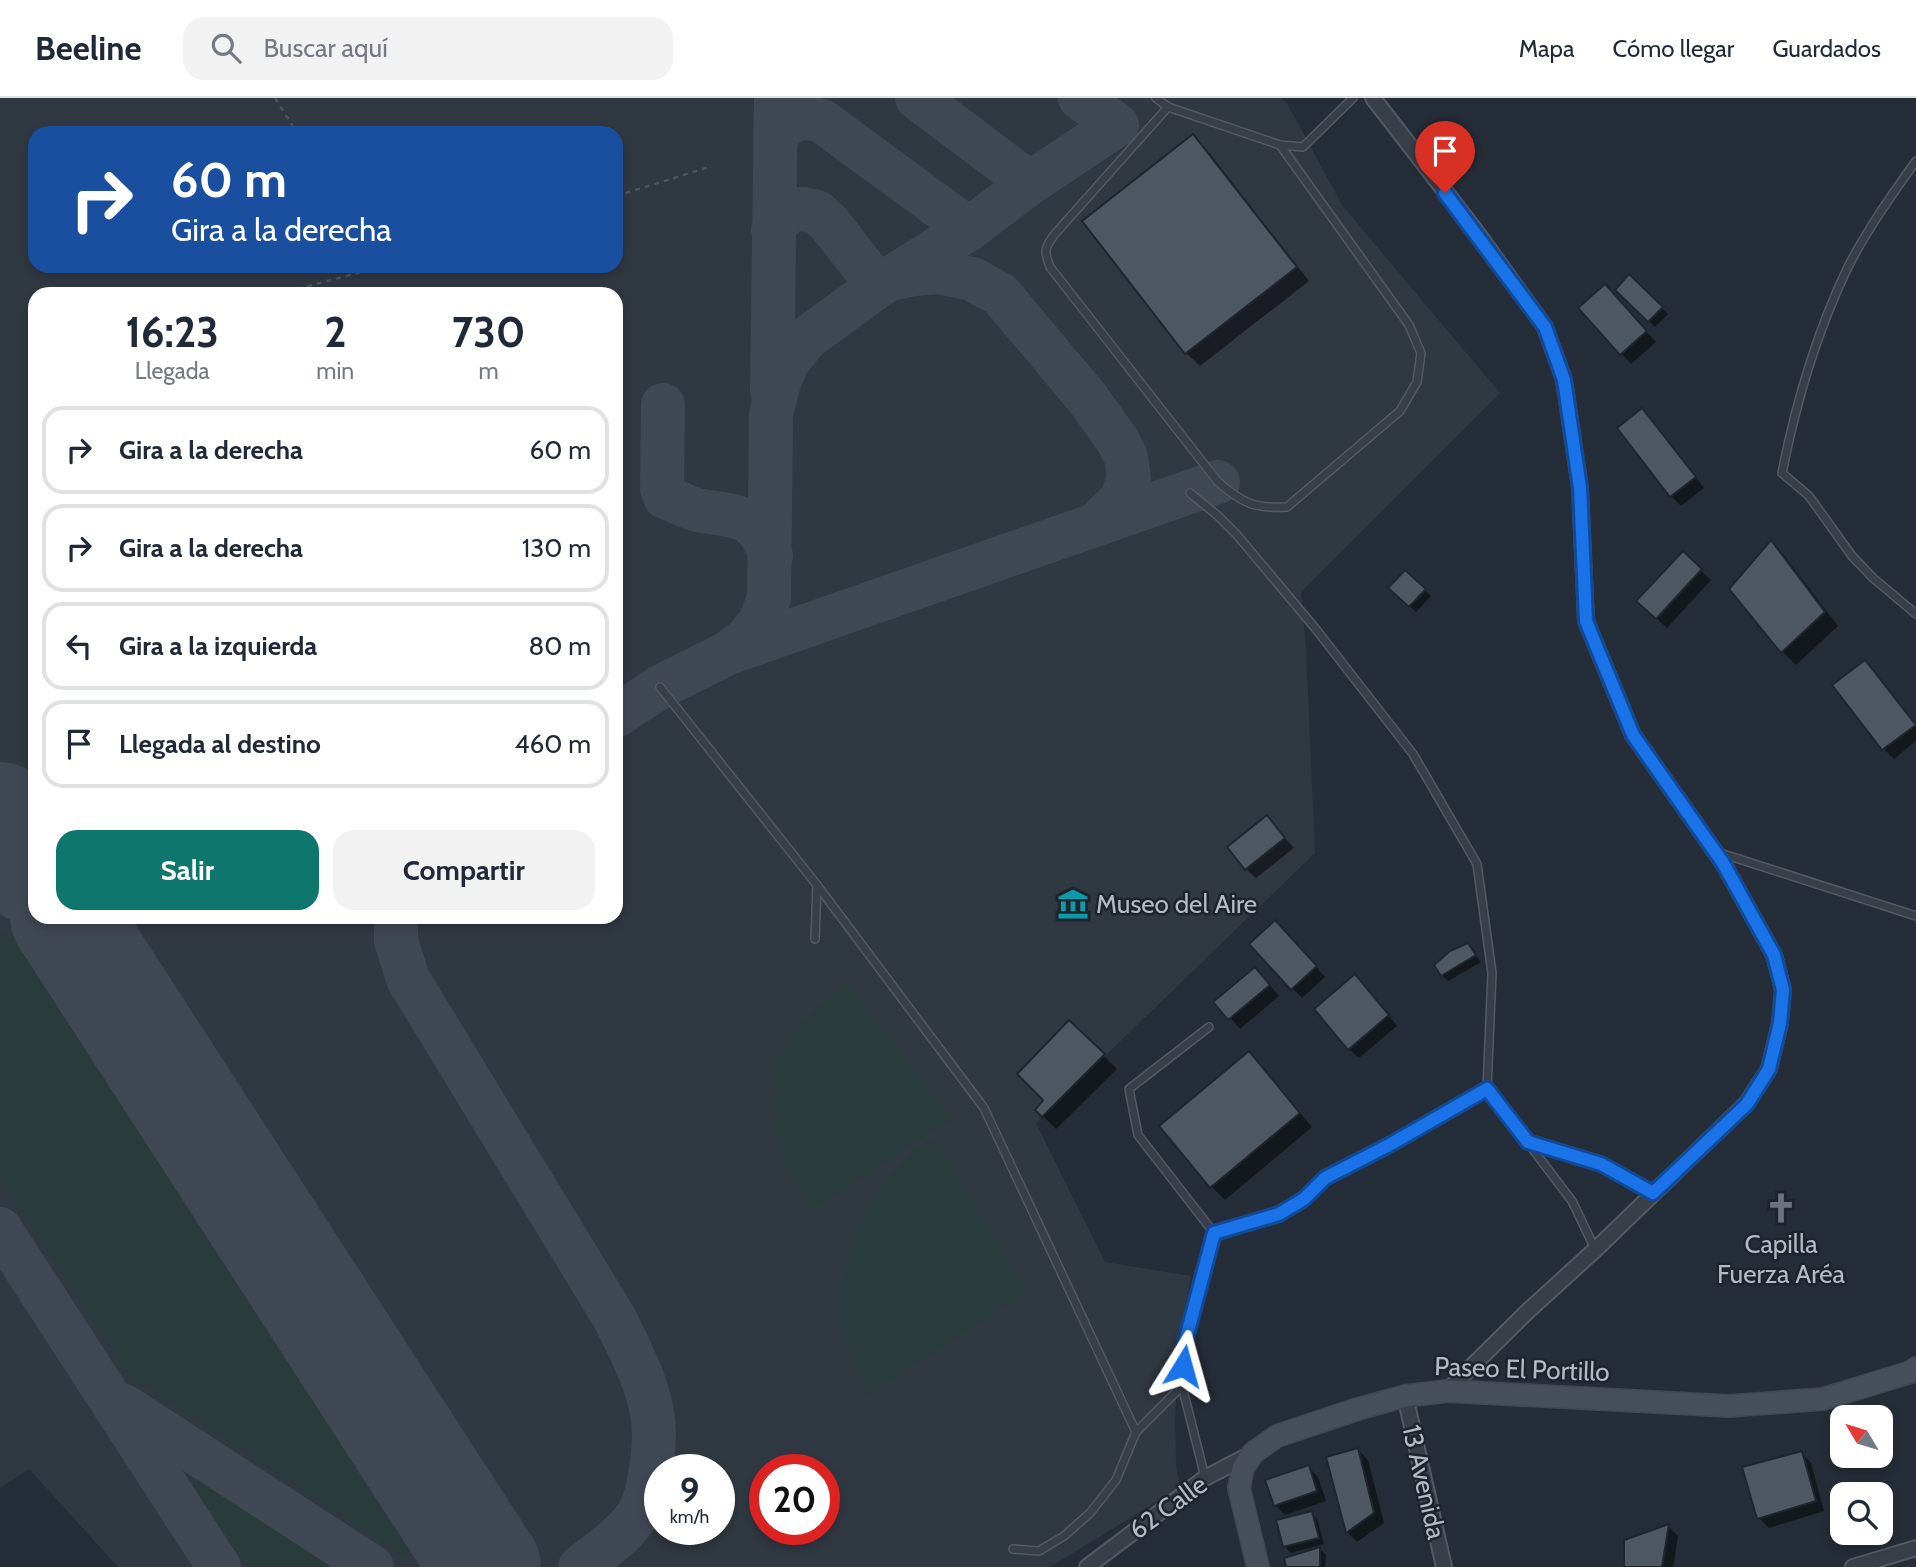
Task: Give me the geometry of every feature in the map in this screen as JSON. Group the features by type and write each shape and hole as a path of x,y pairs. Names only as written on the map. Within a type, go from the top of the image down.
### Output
{"main road":[{"name":"Paseo El Portillo","path":"1253,1453 1277,1436 1405,1396 1447,1391 1729,1406 1823,1399 1911,1372 1916,1368"},
{"path":"1253,1453 1243,1468 1239,1488 1258,1567"}],"street":[{"path":"1373,98 1475,230 1545,327 1564,380 1580,488 1586,621 1633,735 1723,863 1774,955 1783,990 1780,1023 1769,1069 1747,1104 1447,1391"},
{"name":"13 Avenida","path":"1405,1396 1444,1567"},
{"name":"62 Calle","path":"1087,1567 1205,1478 1253,1453"},
{"path":"1853,1567 1880,1564 1916,1548"}],"lane":[{"path":"1156,98 1168,107 1280,145 1303,147 1353,98"},
{"path":"1168,107 1054,235 1045,248 1045,255 1050,267 1218,482 1248,504 1265,508 1287,507 1400,411 1417,382 1421,353 1409,325 1280,145"},
{"path":"1916,161 1879,214 1848,268 1826,317 1806,372 1782,473 1809,496 1852,556 1873,578 1916,614"},
{"path":"1190,493 1237,535 1315,628 1413,754 1477,864 1492,972 1487,1089 1572,1201 1595,1250"},
{"path":"660,687 817,885 984,1108 1136,1432"},
{"path":"1714,851 1916,916"},
{"path":"815,939 817,885"},
{"path":"1209,1027 1129,1089 1138,1135 1214,1233"},
{"path":"1214,1233 1279,1214 1304,1199 1325,1178 1487,1089"},
{"path":"1528,1142 1601,1164 1653,1193"},
{"path":"1205,1478 1182,1386 1184,1346 1214,1233"},
{"path":"1013,1549 1039,1551 1064,1536 1090,1513 1116,1480 1136,1432 1182,1386"}],"path":[{"path":"275,98 293,126"},
{"path":"623,193 709,167"},
{"path":"306,287 361,273"}],"shaded area":[{"path":"0,98 1281,98 1287,103 1342,205 1500,393 1301,592 1315,853 1036,1123 1105,1262 1191,1276 1178,1353 1175,1423 1179,1488 1050,1567 118,1567 29,1469 0,1488"},
{"path":"0,930 17,945 408,1551 403,1557 141,1384 120,1363 0,1176"},
{"path":"848,983 951,1119 813,1209 795,1185 782,1157 772,1108 777,1061 799,1024"},
{"path":"933,1138 1027,1292 867,1395 842,1335 842,1279 855,1234 880,1188 911,1153"},
{"path":"202,1478 340,1567 246,1567 194,1489 193,1484"}],"building":[{"path":"1193,134 1297,267 1185,354 1082,221"},
{"path":"1629,274 1663,307 1648,322 1615,290"},
{"path":"1605,284 1647,331 1620,355 1578,308"},
{"path":"1642,408 1696,477 1670,497 1617,428"},
{"path":"1771,540 1825,612 1781,653 1729,589"},
{"path":"1683,551 1702,569 1656,619 1636,601"},
{"path":"1405,570 1426,589 1409,607 1388,588"},
{"path":"1865,660 1916,725 1882,750 1832,685"},
{"path":"1267,815 1285,838 1245,870 1227,847"},
{"path":"1275,920 1317,966 1291,990 1249,944"},
{"path":"1468,943 1476,955 1441,976 1434,965 1450,951"},
{"path":"1255,967 1270,985 1228,1020 1213,1002"},
{"path":"1355,974 1389,1015 1348,1050 1314,1009"},
{"path":"1069,1020 1105,1054 1042,1117 1035,1110 1043,1100 1017,1074"},
{"path":"1249,1051 1300,1113 1210,1188 1159,1126"},
{"path":"1358,1448 1374,1513 1346,1533 1326,1457"},
{"path":"1802,1451 1816,1501 1757,1519 1742,1467"},
{"path":"1309,1465 1317,1491 1274,1506 1265,1480"},
{"path":"1312,1511 1319,1538 1283,1547 1276,1520"},
{"path":"1669,1524 1662,1567 1624,1567 1624,1540"},
{"path":"1320,1547 1320,1567 1286,1567 1284,1558"}],"taxiway":[{"path":"772,391 776,98"},
{"path":"917,98 1030,183"},
{"path":"623,711 660,687 726,654 745,640 760,622 769,598 771,414 788,361 807,338 878,286 969,229 1030,183 1117,125 1080,98"},
{"path":"775,142 783,128 793,121 806,118 822,121 969,229"},
{"path":"773,230 781,218 792,210 817,212 829,223 878,286"},
{"path":"895,278 939,272 972,279 1000,294 1088,399 1118,441 1126,457 1129,479 1121,500 1096,524"},
{"path":"663,405 662,489 665,497 697,510 745,520 759,532 771,556"},
{"path":"731,652 1218,482"},
{"path":"0,890 28,896"},
{"path":"396,924 396,941 408,979 615,1319 646,1389 654,1437 650,1476 643,1504 624,1531 580,1567"},
{"path":"0,1229 219,1567"},
{"path":"124,1406 372,1567"}],"runway":[{"path":"0,817 28,860"},
{"path":"70,924 486,1567"}],"place":[{"name":"Museo del Aire","path":"1073,904"},
{"name":"Capilla Fuerza Aréa","path":"1781,1208"}],"route":[{"path":"1183,1366 1184,1346 1214,1233 1279,1214 1304,1199 1325,1178 1487,1089 1528,1142 1601,1164 1653,1193 1747,1104 1769,1069 1780,1023 1783,990 1774,955 1723,863 1633,735 1586,621 1580,488 1564,380 1545,327 1445,193"}]}
